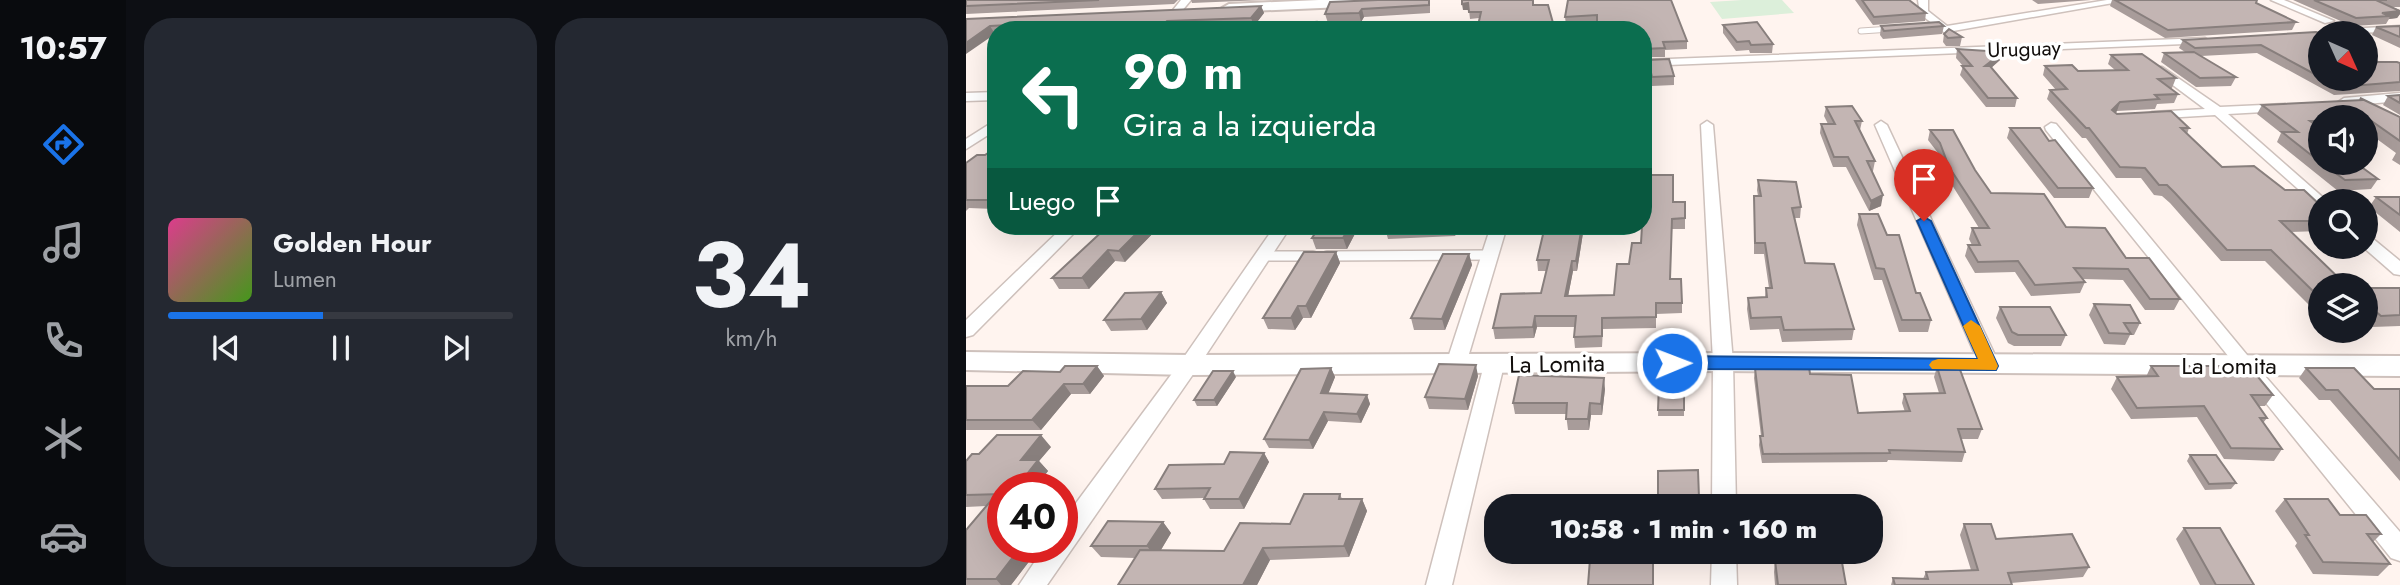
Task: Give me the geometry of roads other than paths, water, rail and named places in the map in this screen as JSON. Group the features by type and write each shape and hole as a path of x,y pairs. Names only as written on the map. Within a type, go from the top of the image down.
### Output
{"street":[{"path":"1218,9 1314,2 1410,0"},
{"path":"1923,0 1923,12 1944,27 1966,52"},
{"path":"1944,27 2125,0"},
{"path":"2276,0 2329,21"},
{"path":"2378,30 2400,29"},
{"name":"Uruguay","path":"1652,64 2215,40"},
{"path":"2126,45 2217,111 2308,191"},
{"path":"966,97 987,96"},
{"path":"2337,103 2400,97"},
{"path":"2363,101 2382,112"},
{"path":"2145,116 2297,106"},
{"path":"1707,125 1723,362 1724,494"},
{"path":"1881,125 1990,366"},
{"path":"2051,127 2245,366 2400,550"},
{"path":"966,145 987,130"},
{"path":"966,331 1064,235"},
{"path":"1078,520 1189,365 1276,235"},
{"path":"1456,364 1496,235"},
{"path":"2378,252 2400,271"},
{"name":"La Lomita","path":"966,361 1189,365 1723,362 1990,366 2400,366"},
{"path":"1439,585 1494,365"},
{"path":"1032,585 1047,563"},
{"path":"1724,564 1724,585"}],"lane":[{"path":"1927,26 1944,27"},
{"path":"1861,31 1901,28"},
{"path":"1261,256 1490,255"}]}
